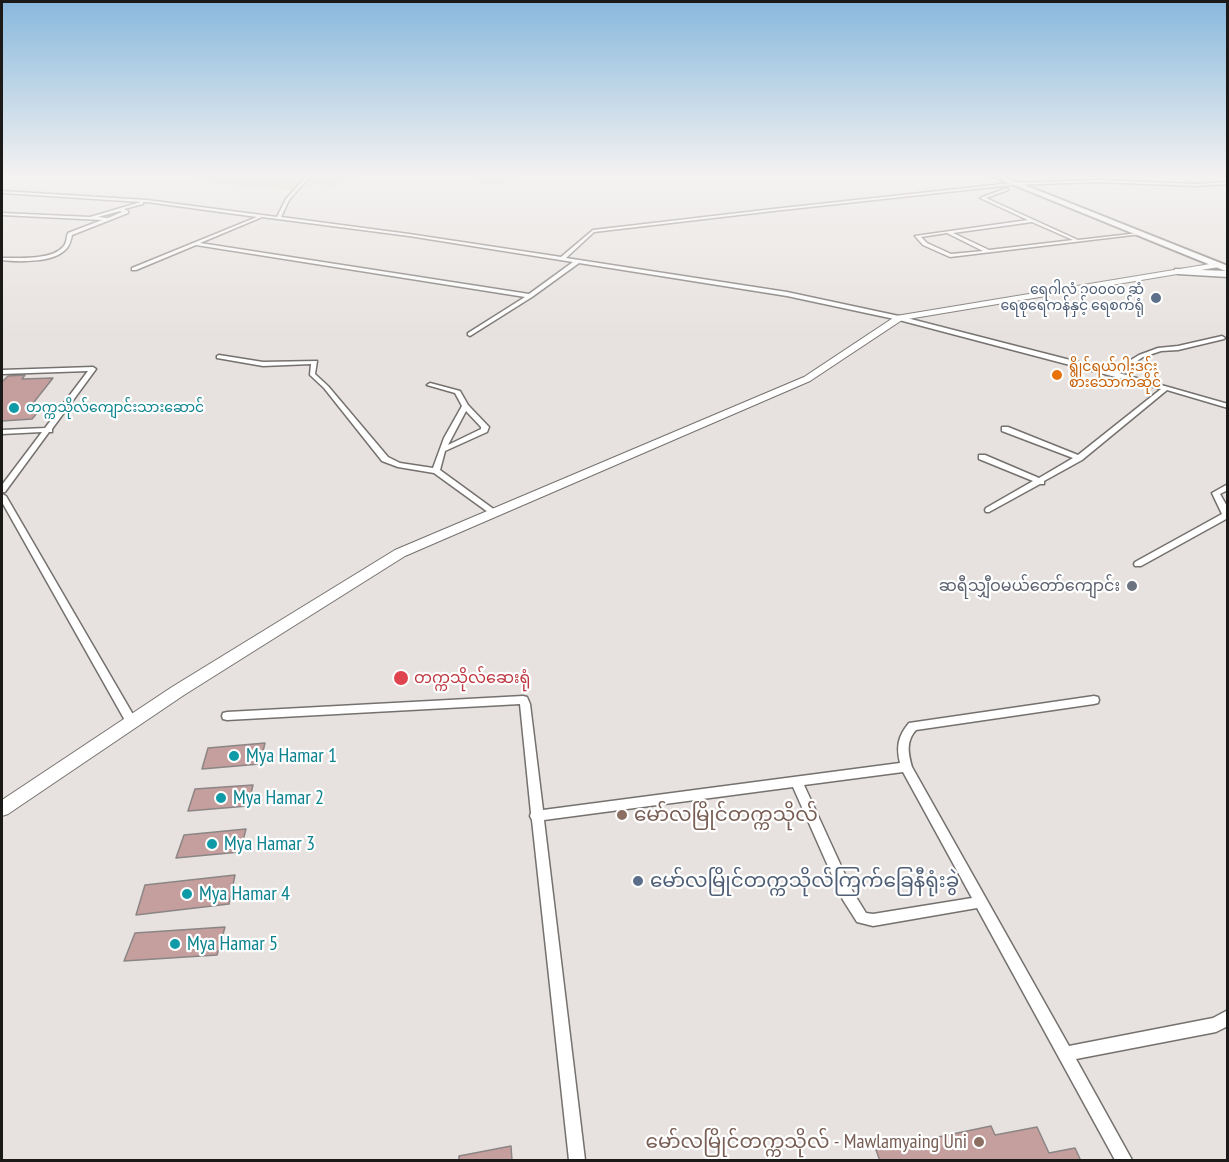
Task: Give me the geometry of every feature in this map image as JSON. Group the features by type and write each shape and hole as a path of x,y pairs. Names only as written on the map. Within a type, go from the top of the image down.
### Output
{"highway":[{"path":"1125,228 1224,266"}],"main road":[{"path":"1178,271 1190,267 1191,258 1184,252"},
{"path":"2,809 131,721 400,553 807,379 899,318 1178,271 1224,266"},
{"path":"1178,271 1227,274"}],"street":[{"path":"2,260 35,261 64,247 70,234 85,228"},
{"path":"134,269 233,228"},
{"path":"345,228 563,258 787,294 899,318 1115,373 1227,406"},
{"path":"563,258 593,231 619,228"},
{"path":"970,228 917,236 926,244 951,256 1139,234"},
{"path":"1049,228 1078,241"},
{"path":"946,231 989,252"},
{"path":"196,244 530,296"},
{"path":"470,334 530,296 578,261"},
{"path":"1115,373 1142,356 1160,349 1178,348 1222,338"},
{"path":"219,357 263,364 315,362 312,374 326,387 385,459 398,465 436,471 495,513"},
{"path":"2,372 93,369 2,490"},
{"path":"430,385 458,392 465,406 485,427 484,430 445,449"},
{"path":"989,510 1079,458 1166,388"},
{"path":"436,471 438,458 445,449 465,406"},
{"path":"1005,429 1079,458"},
{"path":"2,432 49,430"},
{"path":"982,457 1041,482"},
{"path":"1138,564 1227,515 1216,493 1227,486"},
{"path":"2,496 5,510 131,721"},
{"path":"227,716 523,700 577,1161"},
{"path":"1094,700 913,726 903,738 901,746 906,767 1124,1161"},
{"path":"536,816 906,767"},
{"path":"797,782 848,896 862,918 873,921 980,902"},
{"path":"1065,1054 1216,1025 1227,1017"}],"building":[{"path":"25,375 22,379 53,378 27,411 40,410 32,419 2,421 2,382 8,376"},
{"name":"Mya Hamar 1","path":"265,743 260,764 202,769 208,748"},
{"name":"Mya Hamar 2","path":"253,785 248,806 188,811 195,789"},
{"name":"Mya Hamar 3","path":"246,829 240,852 176,858 184,835"},
{"name":"Mya Hamar 4","path":"235,875 229,904 136,915 145,885"},
{"name":"Mya Hamar 5","path":"225,927 217,955 124,961 135,933"},
{"name":"မော်လမြိုင်တက္ကသိုလ် - Mawlamyaing Uni","path":"991,1126 995,1135 1037,1127 1049,1153 1075,1148 1081,1161 880,1161 876,1150"},
{"path":"511,1146 512,1161 459,1161 459,1156"}],"place":[{"name":"ရေဂါလံ ၁၀၀၀၀ ဆံ့ ရေစုရေကန်နှင့် ရေစက်ရုံ","path":"1156,298"},
{"name":"ရွိုင်ရယ်ဂါးဒင်း စားသောက်ဆိုင်","path":"1057,375"},
{"name":"တက္ကသိုလ်ကျောင်းသားဆောင်","path":"14,408"},
{"name":"ဆရီသျှီဝမယ်တော်ကျောင်း","path":"1132,586"},
{"name":"တက္ကသိုလ်ဆေးရုံ","path":"401,678"},
{"name":"Mya Hamar 1","path":"234,756"},
{"name":"Mya Hamar 2","path":"221,798"},
{"name":"မော်လမြိုင်တက္ကသိုလ်","path":"622,815"},
{"name":"Mya Hamar 3","path":"212,844"},
{"name":"မော်လမြိုင်တက္ကသိုလ်ကြက်ခြေနီရုံးခွဲ","path":"638,881"},
{"name":"Mya Hamar 4","path":"187,894"},
{"name":"Mya Hamar 5","path":"175,944"},
{"name":"မော်လမြိုင်တက္ကသိုလ် - Mawlamyaing Uni","path":"979,1142"}]}
